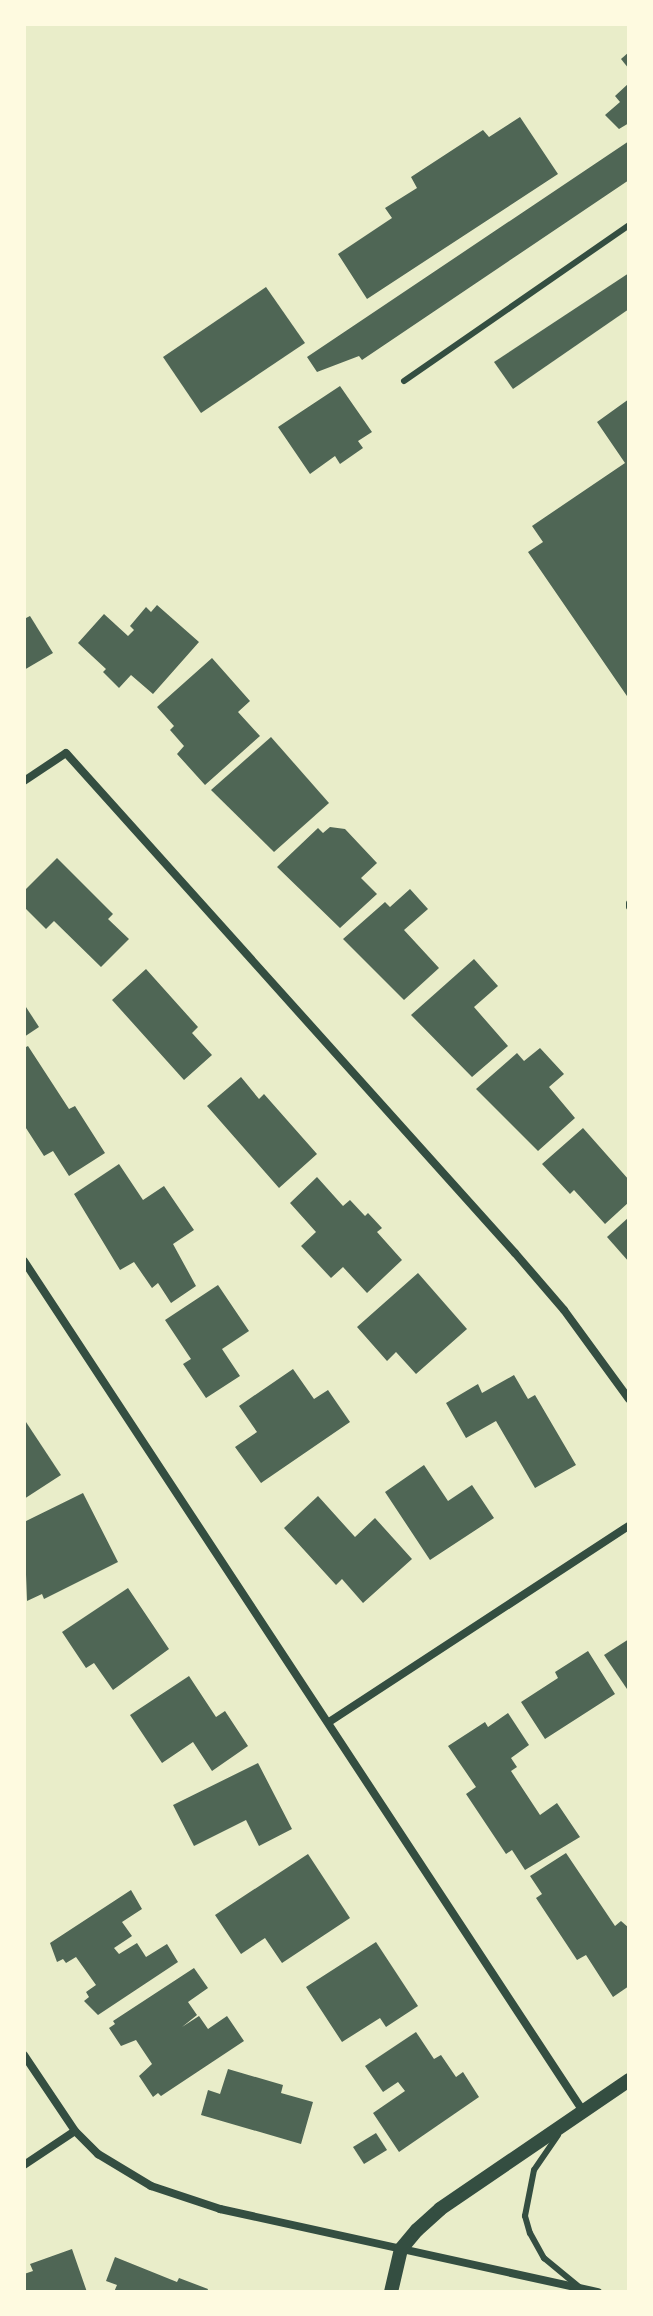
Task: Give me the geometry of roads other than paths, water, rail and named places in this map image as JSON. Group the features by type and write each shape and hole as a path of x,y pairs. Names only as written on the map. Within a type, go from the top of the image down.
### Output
{"street":[{"path":"24,781 66,753 515,1253 564,1310 629,1399"},
{"path":"24,1261 329,1722 578,2114"},
{"path":"329,1722 629,1526"},
{"path":"24,2055 75,2131 123,2171 182,2198 598,2292"},
{"path":"391,2292 401,2249 440,2209 629,2080"},
{"path":"24,2165 75,2131"}],"lane":[{"path":"404,381 629,225"},
{"path":"578,2114 546,2149 534,2170 525,2216 530,2233 544,2258 558,2273 582,2289"}]}
